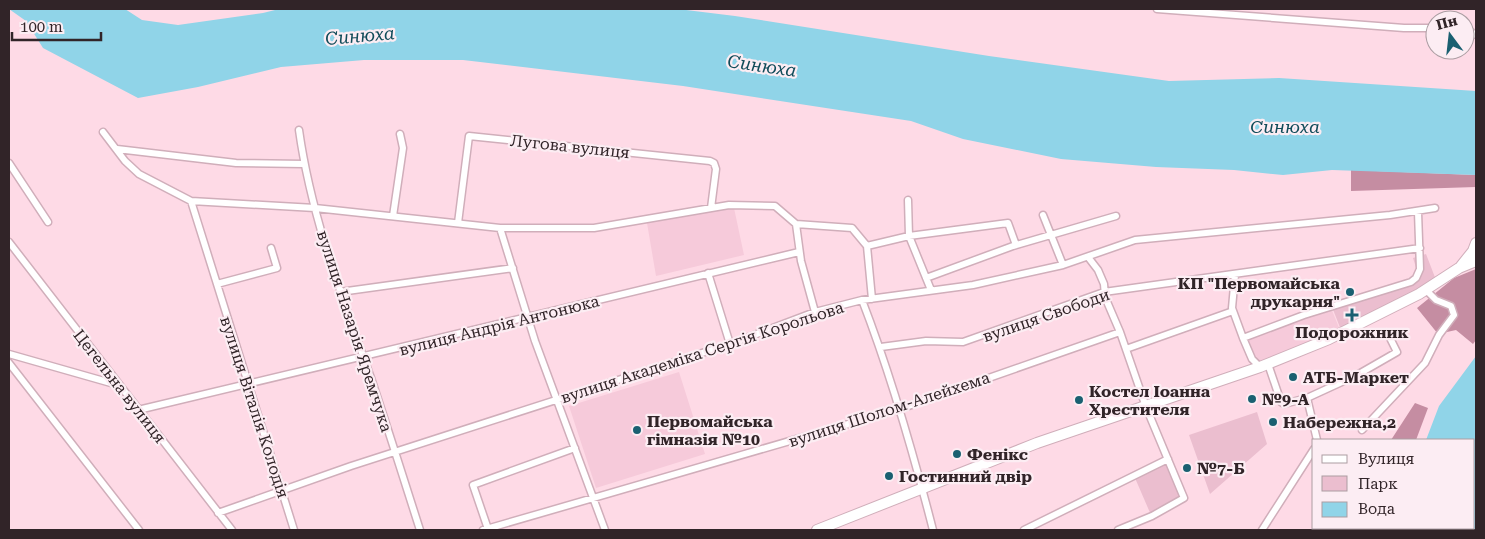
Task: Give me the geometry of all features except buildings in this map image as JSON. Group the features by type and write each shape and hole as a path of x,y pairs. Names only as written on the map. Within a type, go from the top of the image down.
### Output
{"main road":[{"path":"1459,268 1473,251 1476,244"},
{"path":"817,530 1037,444 1264,366 1329,339 1426,290 1459,268 1476,261"}],"street":[{"path":"1157,9 1425,28"},
{"name":"вулиця Назарія Яремчука","path":"299,130 304,164 315,208 340,292 420,530"},
{"path":"103,132 139,174 191,201 315,208 500,228 594,228 729,205 774,206 796,224 852,228 867,246 872,299"},
{"path":"393,216 402,148 400,134"},
{"name":"Лугова вулиця","path":"458,223 469,136 710,161 714,163 716,169 711,208"},
{"path":"116,149 236,163 304,164"},
{"path":"9,163 48,222"},
{"path":"908,200 909,236 931,290"},
{"name":"вулиця Віталія Колодія","path":"191,201 294,530"},
{"name":"вулиця Академіка Сергія Корольова","path":"218,513 395,452 730,344 816,312 862,300 973,284 1063,265 1135,240 1418,212 1435,208"},
{"path":"1243,338 1304,315 1411,282 1416,278 1420,269 1418,212"},
{"path":"1042,215 1063,265"},
{"path":"926,278 1016,245 1116,216"},
{"path":"867,246 909,236 1008,223 1016,245"},
{"path":"796,224 799,252 816,312"},
{"path":"500,228 528,318 605,530"},
{"name":"Цегельна вулиця","path":"9,242 232,530"},
{"path":"216,284 276,268 271,248"},
{"name":"вулиця Свободи","path":"880,347 926,341 963,342 1104,292 1420,248"},
{"name":"вулиця Андрія Антонюка","path":"138,410 363,358 799,252"},
{"path":"1088,257 1098,270 1104,292 1146,407 1184,498 1152,516 1118,530"},
{"path":"340,292 513,268"},
{"path":"708,273 730,344"},
{"path":"1234,275 1233,311 1243,338 1252,359 1264,366 1281,402 1284,404 1307,398 1358,375 1397,352 1389,336"},
{"path":"1362,430 1425,363 1439,335 1452,321 1454,315 1451,306 1436,300 1426,290"},
{"path":"862,300 880,347 900,409 933,530"},
{"path":"1126,348 1233,311"},
{"name":"вулиця Шолом-Алейхема","path":"485,530 900,409 1120,332"},
{"path":"9,354 119,386"},
{"path":"9,363 139,530"},
{"path":"1307,398 1317,439"},
{"path":"485,530 473,485 575,448"},
{"path":"1262,530 1312,453"},
{"path":"1024,530 1168,459"}],"shaded area":[{"path":"1351,170 1476,175 1476,187 1351,191"},
{"path":"734,208 744,255 656,276 647,223"},
{"path":"1476,269 1476,340 1473,344 1456,330 1438,334 1417,308 1454,278"},
{"path":"1331,308 1340,330 1260,363 1253,358 1244,340"},
{"name":"Первомайська гімназія №10","path":"679,372 705,454 596,488 569,406"},
{"path":"1415,403 1428,408 1416,439 1392,439"}],"green space":[{"path":"1426,254 1436,280 1341,330 1332,307 1420,280 1413,258"},
{"path":"1257,412 1267,444 1210,494 1189,435"},
{"path":"1166,462 1183,497 1151,515 1135,478"}],"water":[{"name":"Синюха","path":"9,9 125,9 142,20 178,25 279,9 678,9 1169,81 1279,78 1476,91 1476,175 1332,170 1283,175 1061,159 963,139 911,121 683,86 463,60 364,60 281,67 198,87 138,98 43,48 26,21"},
{"path":"1476,356 1476,530 1395,530 1475,529 1475,439 1426,439 1439,406"}],"place":[{"name":"КП \"Первомайська друкарня\"","path":"1350,292"},
{"name":"Подорожник","path":"1352,315"},
{"name":"АТБ-Маркет","path":"1293,377"},
{"name":"№9-А","path":"1252,399"},
{"name":"Костел Іоанна Хрестителя","path":"1079,400"},
{"name":"Набережна,2","path":"1273,422"},
{"name":"Первомайська гімназія №10","path":"637,430"},
{"name":"Фенікс","path":"957,454"},
{"name":"№7-Б","path":"1187,468"},
{"name":"Гостинний двір","path":"889,476"}]}
